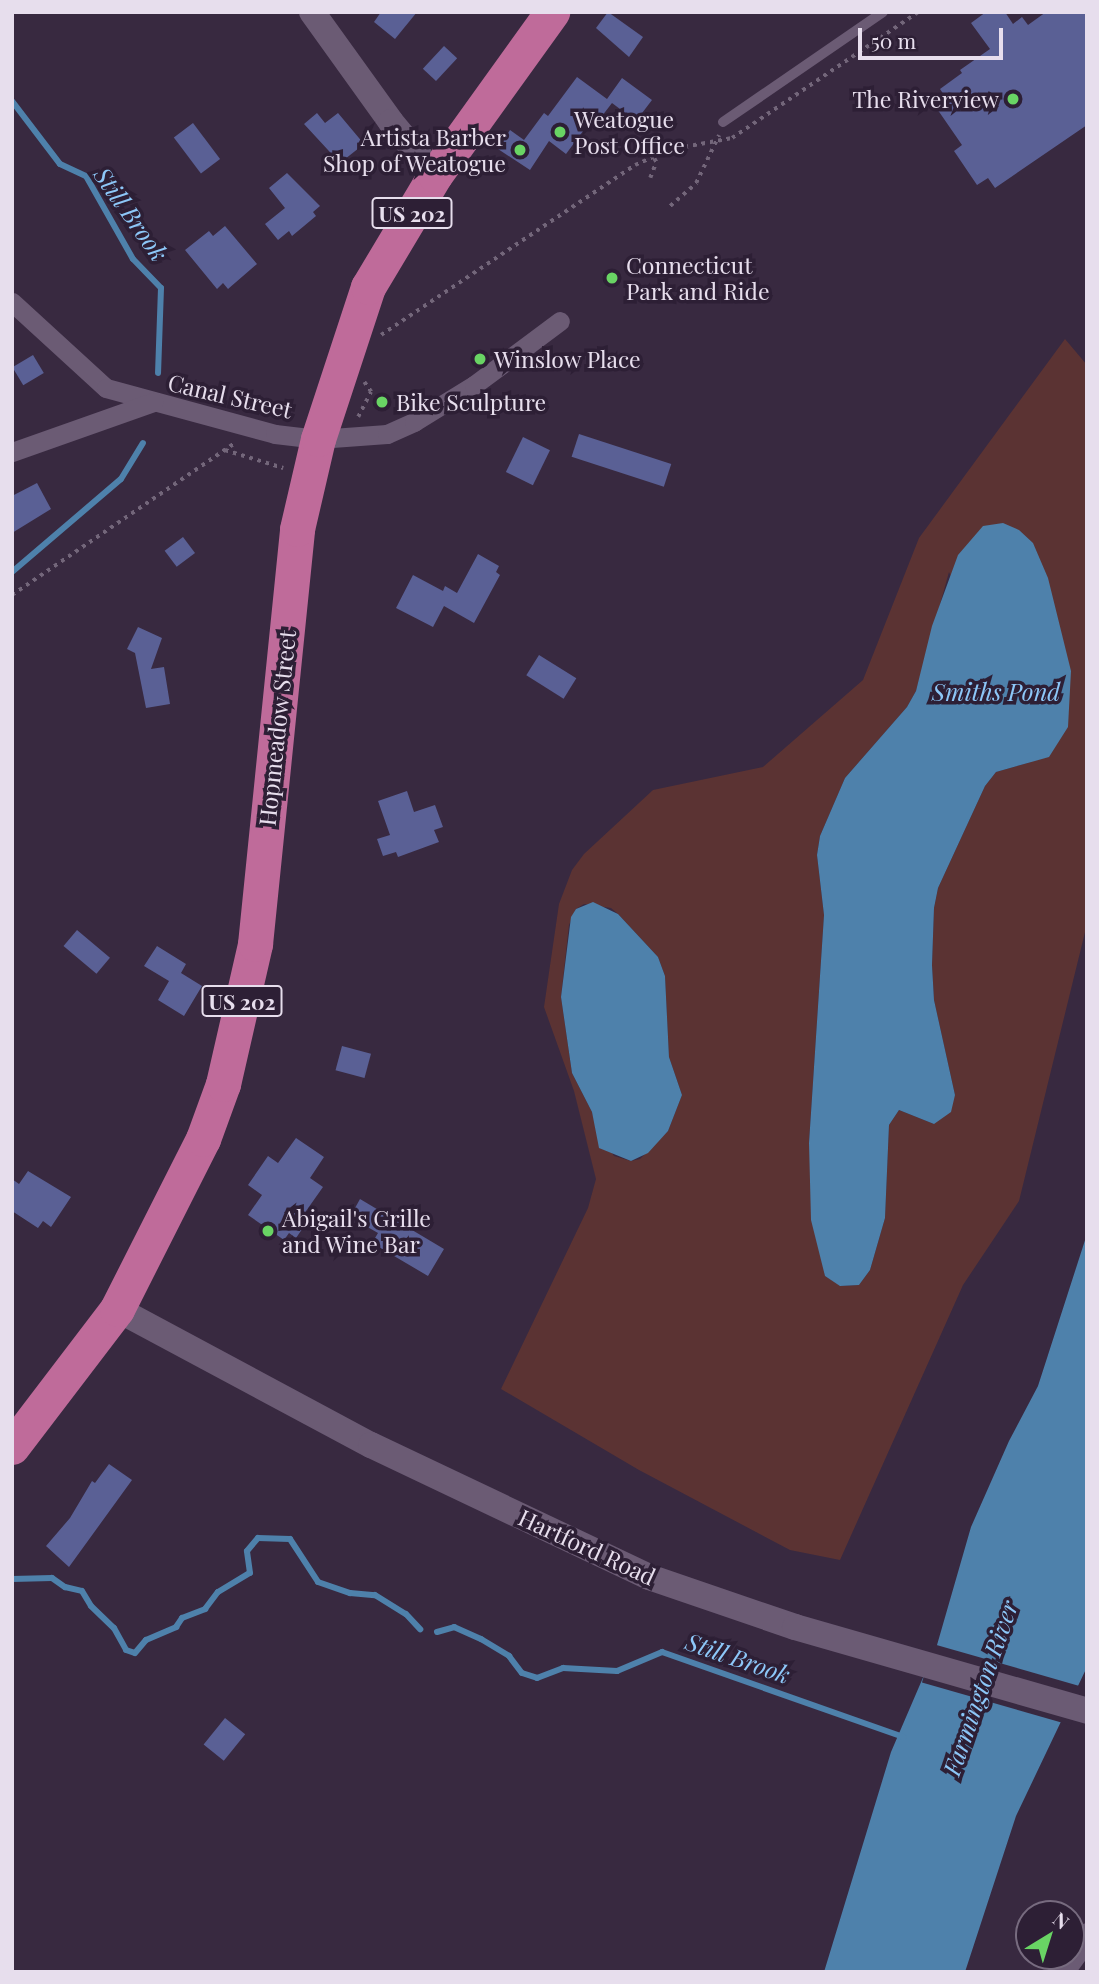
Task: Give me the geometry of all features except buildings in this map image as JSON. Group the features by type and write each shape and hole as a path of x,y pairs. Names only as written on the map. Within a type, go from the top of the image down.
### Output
{"highway":[{"name":"Hopmeadow Street","path":"12,1447 117,1309 202,1139 223,1084 255,944 297,529 318,439 368,288 435,175 552,12"}],"main road":[{"path":"312,12 390,121 435,175"},
{"name":"Hartford Road","path":"117,1309 371,1445 639,1572 744,1611 1087,1711"},
{"path":"1061,1972 1087,1936"}],"street":[{"path":"12,302 106,388 153,402"},
{"path":"318,439 387,434 414,422 474,385 560,321"},
{"name":"Canal Street","path":"12,452 153,402 275,434 318,439"}],"lane":[{"path":"723,122 883,12"}],"path":[{"path":"670,206 696,183 708,164 723,122"},
{"path":"650,178 656,162 652,155"},
{"path":"381,335 635,165"},
{"path":"12,595 225,450 278,467"}],"shaded area":[{"path":"1065,339 1087,365 1087,924 1019,1201 963,1285 840,1560 790,1550 639,1470 501,1389 588,1208 596,1179 574,1091 544,1007 559,904 572,870 584,854 653,790 763,767 863,680 919,538","holes":["949,572 1031,762 996,772 985,786 938,888 934,908 934,1000 955,1095 934,1124 899,1110 889,1125 885,1218 870,1270 859,1285 841,1286 825,1276 809,1143 824,915 817,855 820,836 845,778 907,707 916,691","584,904 611,908 618,914 658,957 665,976 669,1057 682,1095 668,1131 640,1159 631,1161 614,1156 597,1130 592,1112 572,1073 561,997 569,925 576,909"]}],"water":[{"name":"Smiths Pond","path":"1003,523 1019,530 1033,543 1048,578 1071,671 1068,727 1049,757 996,772 985,786 938,888 934,908 934,1000 955,1095 951,1112 934,1124 899,1110 889,1125 885,1218 870,1270 859,1285 840,1286 825,1276 811,1220 809,1143 824,915 817,855 820,836 845,778 907,707 916,691 932,626 958,555 983,526"},
{"path":"593,902 618,914 658,957 665,976 669,1057 682,1095 668,1131 648,1153 631,1161 599,1148 592,1112 572,1073 561,997 571,917 576,909"},
{"name":"Farmington River","path":"1087,1234 1087,1667 1016,1816 965,1972 824,1972 891,1752 937,1645 971,1527 1009,1441 1038,1386"}],"pier":[{"path":"933,1644 1082,1687 1071,1725 922,1682"}],"waterway":[{"name":"Still Brook","path":"12,101 60,164 86,176 133,259 161,288 158,373"},
{"name":"Still Brook","path":"12,572 121,479 143,443"},
{"name":"Still Brook","path":"12,1579 52,1578 65,1587 82,1591 91,1606 114,1628 126,1650 135,1653 146,1640 176,1627 182,1618 205,1609 218,1592 250,1573 247,1551 258,1538 290,1539 318,1582 350,1593 375,1595 406,1614 420,1629"},
{"name":"Still Brook","path":"437,1632 454,1627 481,1639 509,1656 522,1673 537,1678 563,1668 617,1671 662,1652 904,1737"}],"place":[{"name":"The Riverview","path":"1013,99"},
{"name":"Weatogue Post Office","path":"560,132"},
{"name":"Artista Barber Shop of Weatogue","path":"520,150"},
{"name":"Connecticut Park and Ride","path":"612,278"},
{"name":"Winslow Place","path":"480,359"},
{"name":"Bike Sculpture","path":"382,402"},
{"name":"Abigail's Grille and Wine Bar","path":"268,1231"}]}
